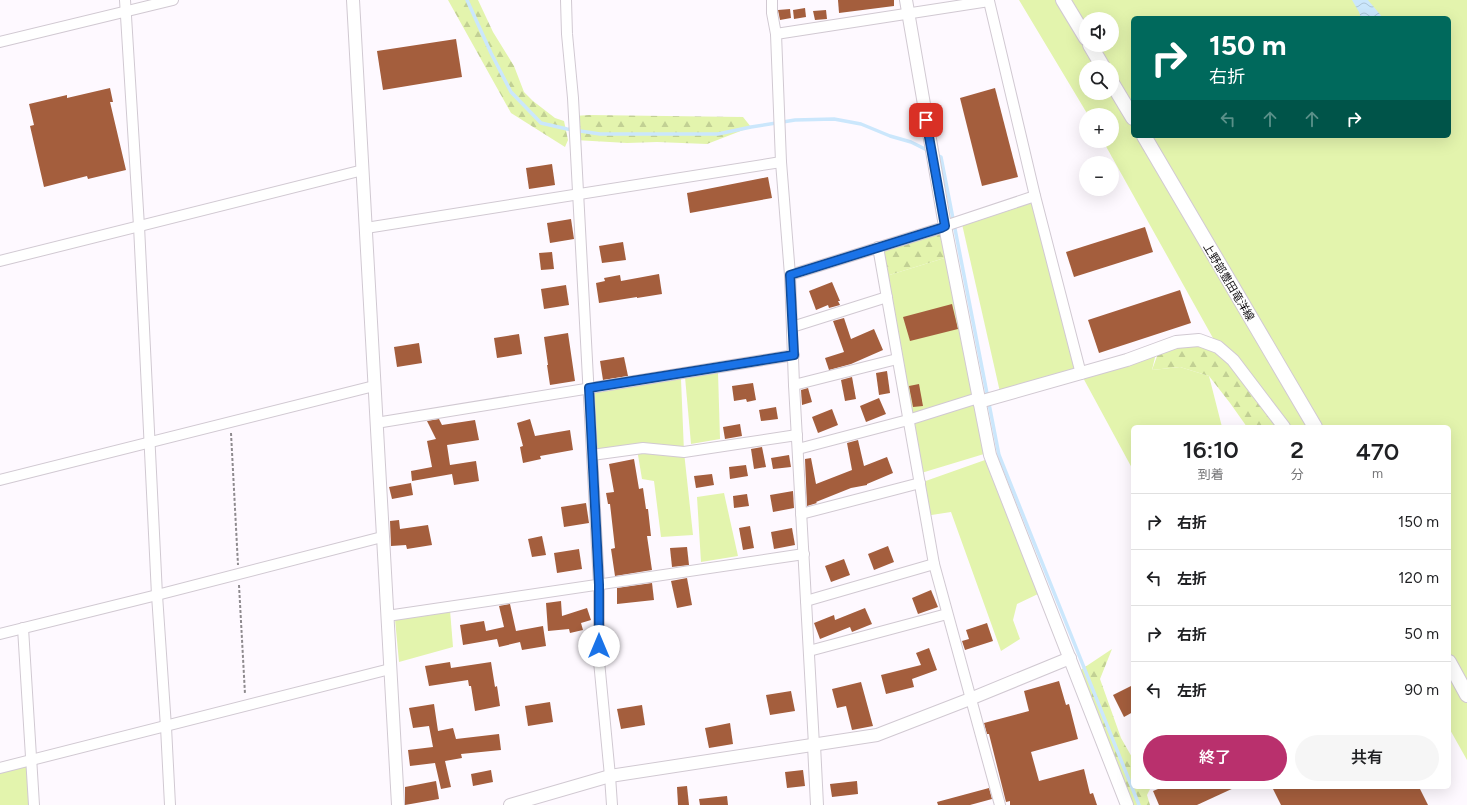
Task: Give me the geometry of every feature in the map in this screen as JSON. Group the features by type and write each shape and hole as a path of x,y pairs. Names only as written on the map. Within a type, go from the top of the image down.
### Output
{"main road":[{"path":"1063,0 1079,26"},
{"path":"1119,94 1131,115"},
{"name":"上野部豊田竜洋線","path":"1145,138 1314,425"},
{"path":"1451,666 1467,695"}],"street":[{"path":"125,0 139,226 157,595 170,805"},
{"path":"0,42 173,0"},
{"path":"353,0 398,805"},
{"path":"566,0 567,34 573,98 599,585 599,661 612,805"},
{"path":"772,0 772,13 776,34 781,162 790,275 794,385 817,805"},
{"path":"906,0 945,226 990,455 1127,805"},
{"path":"776,34 989,2 1035,196 1081,374"},
{"path":"366,228 781,162"},
{"path":"0,261 363,170"},
{"path":"790,275 941,228 1035,196"},
{"path":"878,247 934,564 1000,805"},
{"path":"792,327 887,297"},
{"path":"798,449 1081,374 1127,360 1176,342 1199,340 1218,347 1233,360 1282,425"},
{"path":"376,423 794,355"},
{"path":"794,385 897,359"},
{"path":"0,480 374,386"},
{"path":"592,455 643,448 684,452 797,435"},
{"path":"802,514 920,483"},
{"path":"0,634 382,537"},
{"path":"387,616 804,554"},
{"path":"806,602 934,564"},
{"path":"809,651 948,614"},
{"path":"23,628 34,805"},
{"path":"510,805 610,776 877,735 1070,658"},
{"path":"0,768 390,669"}],"green space":[{"path":"448,0 478,0 493,32 514,66 524,92 555,118 564,121 568,140 565,147 511,113"},
{"path":"1019,0 1467,0 1467,760 1451,732 1451,425 1281,425 1218,347 1119,170 1119,156 1111,156 1107,148 1119,148 1119,108 1084,108"},
{"path":"574,116 743,117 751,127 707,144 657,142 627,143 575,140"},
{"path":"1036,200 1077,375 1000,392 962,224"},
{"path":"946,230 951,256 883,277 878,247"},
{"path":"951,256 984,454 918,474 883,277"},
{"path":"1199,340 1233,360 1282,425 1246,425 1209,376 1180,367 1152,370 1160,348"},
{"path":"1157,349 1152,370 1180,367 1209,376 1221,425 1131,425 1131,466 1081,374"},
{"path":"718,372 720,439 691,444 685,377"},
{"path":"681,379 684,452 693,535 661,537 654,481 642,479 637,449 592,455 589,392"},
{"path":"985,460 1038,594 1017,604 1013,620 1020,639 1001,651 951,512 925,516 920,483"},
{"path":"724,493 738,556 701,562 697,497"},
{"path":"450,610 453,647 399,662 395,619"},
{"path":"1112,649 1100,679 1121,738 1131,756 1131,789 1150,789 1147,795 1150,805 1127,805 1076,673"},
{"path":"31,760 31,805 0,805 0,769"}],"water":[{"path":"1352,0 1368,0 1381,16 1360,16"}],"building":[{"path":"838,0 894,0 894,6 839,13"},
{"path":"805,8 806,17 794,19 793,10"},
{"path":"790,9 791,18 780,20 778,10"},
{"path":"826,10 827,19 815,20 813,11"},
{"path":"456,39 462,77 383,90 377,51"},
{"path":"110,88 113,102 110,102 126,170 88,179 87,176 44,187 30,126 34,125 29,104 67,95 67,98"},
{"path":"995,88 1018,177 982,186 960,98"},
{"path":"552,164 555,185 529,189 526,168"},
{"path":"768,177 772,198 690,213 687,193"},
{"path":"571,219 574,239 550,243 547,223"},
{"path":"1145,227 1153,252 1074,277 1066,252"},
{"path":"623,242 626,260 602,263 599,246"},
{"path":"552,252 554,269 541,270 539,253"},
{"path":"659,274 662,294 599,303 596,283 605,281 604,278 620,275 621,281"},
{"path":"832,282 840,301 838,301 840,305 829,308 828,305 816,310 809,291"},
{"path":"566,285 569,305 544,309 541,289"},
{"path":"1180,290 1191,323 1099,353 1088,320"},
{"path":"952,304 958,329 910,341 903,317"},
{"path":"844,318 851,339 874,329 883,350 851,364 829,370 825,358 844,352 833,321"},
{"path":"568,333 575,381 550,385 544,337"},
{"path":"519,334 522,354 497,358 494,338"},
{"path":"419,343 422,363 397,367 394,347"},
{"path":"624,357 628,376 603,380 600,361"},
{"path":"887,371 890,393 879,395 876,373"},
{"path":"852,377 856,399 845,401 841,380"},
{"path":"753,383 756,400 747,402 746,399 734,401 732,386"},
{"path":"919,384 923,406 913,407 909,386"},
{"path":"808,388 812,402 802,405 801,390"},
{"path":"879,398 886,414 866,422 860,406"},
{"path":"776,407 778,419 761,421 759,410"},
{"path":"832,409 838,425 818,433 812,417"},
{"path":"439,419 442,425 475,420 479,440 447,445 450,465 476,461 479,481 454,485 452,474 412,481 411,471 432,467 427,441 436,439 427,421"},
{"path":"530,419 535,436 570,430 573,450 540,456 541,459 523,463 520,447 523,446 517,423"},
{"path":"740,424 742,436 725,439 723,427"},
{"path":"858,440 864,466 887,457 893,473 867,485 851,488 807,506 805,459 811,458 816,484 852,470 847,443"},
{"path":"762,447 766,467 754,469 751,449"},
{"path":"789,455 791,467 773,469 771,458"},
{"path":"634,459 639,489 643,488 646,509 648,509 651,536 647,536 652,570 615,576 611,549 615,548 610,504 608,504 606,493 614,492 609,464"},
{"path":"746,465 748,476 730,479 729,467"},
{"path":"712,474 714,485 696,488 694,476"},
{"path":"411,483 413,495 392,499 389,487"},
{"path":"793,491 794,508 773,512 770,495"},
{"path":"747,494 749,506 734,508 733,496"},
{"path":"586,503 589,523 564,527 561,507"},
{"path":"399,520 400,529 428,525 432,545 407,549 406,545 391,546 390,521"},
{"path":"750,526 754,548 743,550 739,528"},
{"path":"792,528 795,545 774,549 771,532"},
{"path":"542,536 546,555 532,557 528,539"},
{"path":"888,546 894,562 874,570 868,554"},
{"path":"687,547 689,565 672,567 670,548"},
{"path":"579,549 582,569 557,573 554,553"},
{"path":"844,559 850,575 831,582 825,566"},
{"path":"687,578 692,605 677,608 671,581"},
{"path":"652,583 654,600 617,604 617,588"},
{"path":"931,590 938,607 918,614 912,598"},
{"path":"561,601 562,616 587,608 591,620 581,623 583,630 570,633 569,629 548,631 546,603"},
{"path":"510,604 516,631 543,626 546,646 522,650 520,642 499,647 497,639 463,645 460,625 484,621 486,631 504,627 499,606"},
{"path":"865,608 872,624 852,632 850,627 820,639 814,623 834,615 835,620"},
{"path":"987,623 993,641 965,650 962,641 969,639 966,630"},
{"path":"929,648 937,670 912,679 914,687 886,694 881,675 921,665 916,653"},
{"path":"450,662 451,668 491,662 500,706 475,711 471,686 469,686 468,680 429,686 425,666"},
{"path":"1059,681 1066,705 1069,704 1078,739 1031,752 1039,781 1084,769 1090,794 1093,793 1097,805 1010,805 1010,801 1006,802 989,734 987,734 984,723 1029,711 1024,691"},
{"path":"861,682 873,726 852,730 846,706 837,708 832,689"},
{"path":"1131,686 1131,713 1124,717 1113,695"},
{"path":"791,691 795,711 770,715 766,695"},
{"path":"550,702 553,722 528,726 525,706"},
{"path":"434,704 438,731 453,728 456,739 499,734 501,750 461,754 462,758 445,761 451,787 441,789 435,763 410,766 408,750 433,747 429,726 413,728 409,708"},
{"path":"642,705 645,725 621,729 617,709"},
{"path":"730,723 733,744 709,748 705,728"},
{"path":"491,770 493,782 473,786 471,774"},
{"path":"803,770 805,786 787,788 785,772"},
{"path":"436,781 439,799 405,805 405,787"},
{"path":"857,781 858,794 832,797 830,784"},
{"path":"687,786 689,805 678,805 677,787"},
{"path":"989,788 992,799 970,805 938,805 937,802"},
{"path":"1158,789 1232,789 1197,805 1159,805 1153,791"},
{"path":"1273,789 1420,789 1428,805 1281,805"},
{"path":"727,796 728,805 700,805 699,799"}],"waterway":[{"path":"467,0 491,53 511,92 541,123 600,134 718,134 795,120 834,119 861,124 890,136 911,142 929,151"},
{"path":"935,154 941,157 999,455 1131,785"},
{"path":"1133,789 1139,805"}],"route":[{"path":"599,646 599,585 589,388 794,355 790,275 945,226 926,120"}]}
